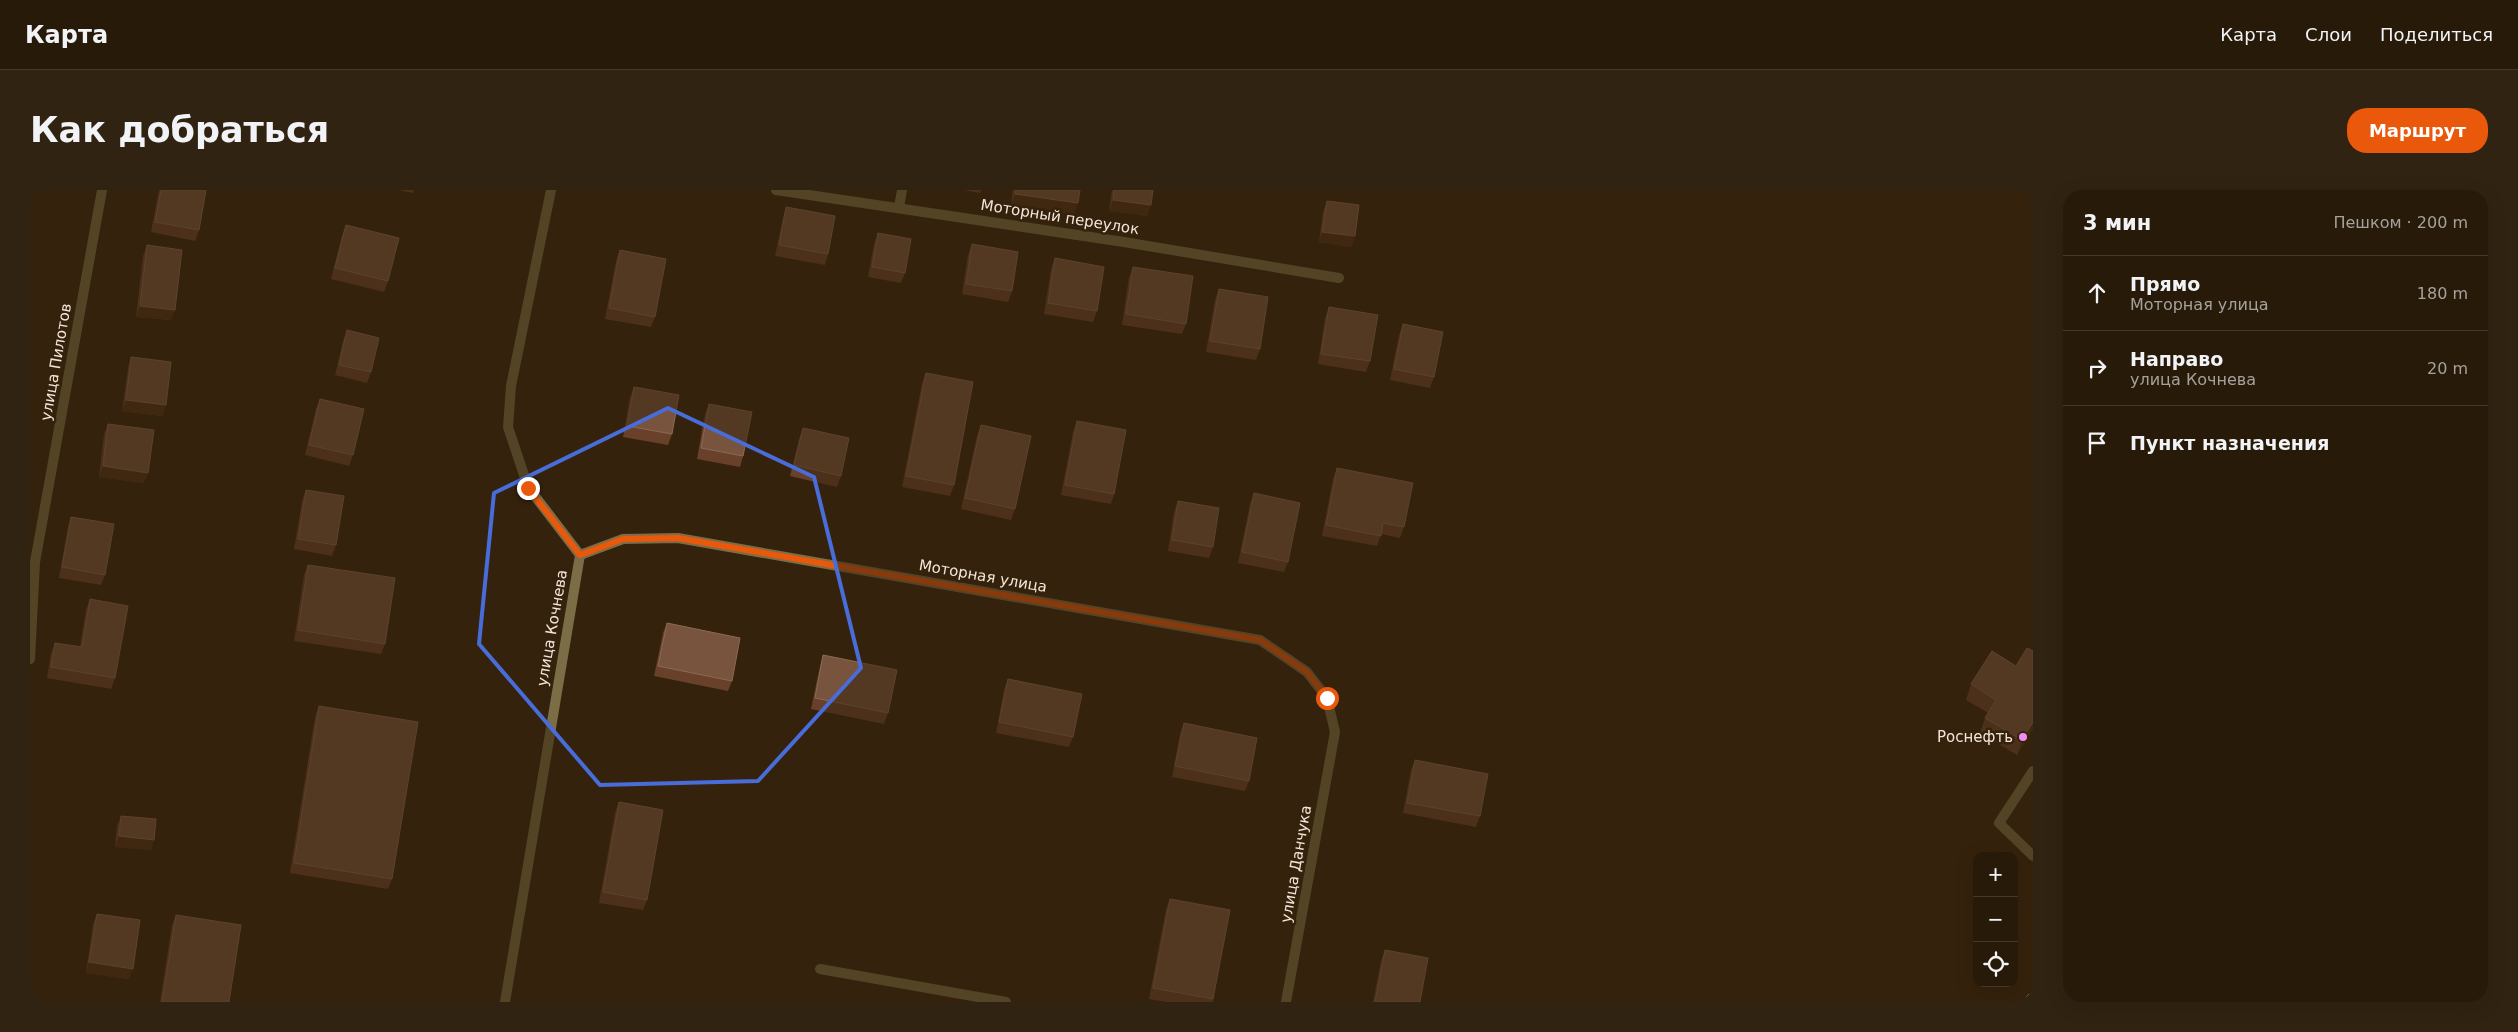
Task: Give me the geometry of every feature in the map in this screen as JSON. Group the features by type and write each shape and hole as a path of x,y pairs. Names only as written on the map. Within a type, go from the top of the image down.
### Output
{"street":[{"name":"улица Пилотов","path":"30,659 36,562 102,190"},
{"name":"улица Кочнева","path":"504,1002 580,555 528,488 508,427 511,386 551,190"},
{"name":"Моторный переулок","path":"776,190 899,207 1339,278"},
{"path":"899,207 902,190"},
{"name":"Моторная улица","path":"580,555 623,539 678,538 1260,640 1307,672 1327,698 1335,732"},
{"name":"улица Данчука","path":"1286,1002 1335,732"},
{"path":"2033,771 1999,823 2033,856"},
{"path":"820,969 1006,1002"}],"highlighted area":[{"path":"668,408 814,477 861,668 758,781 600,785 479,644 494,493"}],"building":[{"path":"161,190 206,190 199,230 155,222"},
{"path":"1016,190 1080,190 1078,203 1015,194"},
{"path":"1114,190 1153,190 1151,205 1113,200"},
{"path":"1327,201 1359,205 1355,236 1322,232"},
{"path":"786,207 835,216 828,254 779,245"},
{"path":"346,225 399,238 388,281 335,268"},
{"path":"878,233 911,239 905,273 872,267"},
{"path":"972,244 1018,252 1012,291 966,284"},
{"path":"147,245 182,250 175,310 140,306"},
{"path":"620,250 666,259 655,317 609,308"},
{"path":"1055,258 1104,267 1097,311 1048,303"},
{"path":"1133,267 1193,276 1186,324 1126,314"},
{"path":"1219,289 1268,297 1260,349 1210,341"},
{"path":"1329,307 1378,315 1370,361 1321,354"},
{"path":"1403,324 1443,332 1434,377 1394,369"},
{"path":"347,330 379,338 371,372 339,365"},
{"path":"131,357 171,362 166,405 126,400"},
{"path":"926,373 973,382 954,485 906,476"},
{"path":"634,387 679,395 672,434 627,426"},
{"path":"320,399 364,409 353,455 309,445"},
{"path":"709,404 752,412 743,456 701,448"},
{"path":"1077,421 1126,430 1114,494 1065,485"},
{"path":"108,424 154,430 148,473 103,466"},
{"path":"981,425 1031,436 1015,509 965,498"},
{"path":"803,428 849,438 841,476 794,465"},
{"path":"1337,468 1413,483 1404,527 1383,523 1381,536 1326,525"},
{"path":"306,490 344,496 336,545 298,539"},
{"path":"1254,493 1300,503 1288,562 1242,552"},
{"path":"1178,501 1219,508 1213,547 1172,540"},
{"path":"71,517 114,524 105,575 62,567"},
{"path":"308,565 395,578 385,644 298,630"},
{"path":"90,599 128,606 115,678 51,667 55,643 82,647"},
{"path":"667,623 740,638 732,681 658,666"},
{"path":"2027,648 2033,651 2033,722 2022,740 1985,718 1996,700 1971,684 1992,651 2016,666"},
{"path":"823,655 897,670 888,713 815,698"},
{"path":"1008,679 1082,694 1073,737 999,722"},
{"path":"319,706 418,722 392,879 294,863"},
{"path":"1184,723 1257,738 1249,781 1175,766"},
{"path":"1415,760 1488,774 1480,816 1407,803"},
{"path":"619,802 663,810 647,900 603,892"},
{"path":"121,816 156,819 154,840 119,836"},
{"path":"1170,899 1230,910 1213,999 1153,988"},
{"path":"97,914 140,920 133,969 89,962"},
{"path":"176,915 241,925 229,1002 162,1002"},
{"path":"1385,950 1428,958 1420,1002 1375,1002"}],"place":[{"name":"Роснефть","path":"2023,737"}],"route":[{"path":"528,488 580,555 623,539 678,538 1260,640 1307,672 1327,698"}]}
